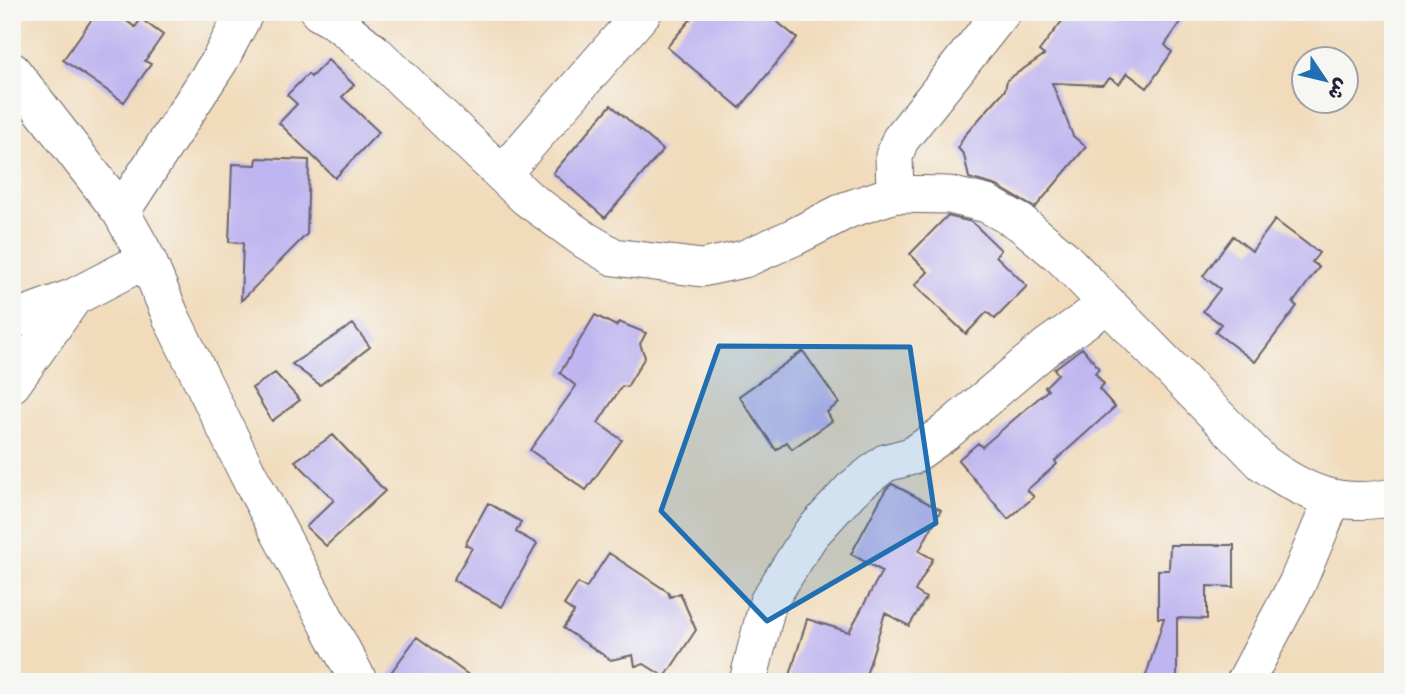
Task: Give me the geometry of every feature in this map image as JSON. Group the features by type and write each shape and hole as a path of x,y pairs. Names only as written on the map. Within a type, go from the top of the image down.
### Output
{"street":[{"path":"121,212 220,60 245,12"},
{"path":"319,12 338,23 375,53 527,198 585,240 614,257 702,268 744,259 847,210 895,194 949,195 987,204 1021,223 1052,248 1263,463 1287,480 1346,502 1393,498"},
{"path":"502,174 643,12"},
{"path":"895,194 894,156 900,140 1002,12"},
{"path":"12,71 121,212 147,259 171,317 247,472 359,682"},
{"path":"12,320 74,298 147,259"},
{"path":"12,384 74,298"},
{"path":"748,681 768,602 810,535 852,489 885,463 912,456 946,432 1048,346 1108,304"},
{"path":"1245,682 1297,584 1333,498"}],"highlighted area":[{"path":"719,346 910,347 936,523 767,621 661,511"}],"building":[{"path":"97,12 114,12 135,27 141,19 163,35 145,61 151,64 124,102 63,60"},
{"path":"697,12 765,12 797,38 740,108 667,47"},
{"path":"1069,12 1188,12 1165,45 1172,52 1147,88 1127,73 1119,84 1110,78 1102,85 1052,83 1073,136 1086,147 1035,208 997,186 969,178 964,155 958,148 964,136 1005,90 1007,80 1044,55 1039,51"},
{"path":"328,60 354,85 342,97 379,132 335,178 279,123 297,104 287,95 308,74 311,77"},
{"path":"611,105 663,150 605,218 553,173"},
{"path":"257,158 309,160 307,234 241,301 243,243 229,242 232,164 256,165"},
{"path":"947,216 972,222 1001,250 996,256 1027,286 995,319 987,312 966,334 915,285 928,272 910,254"},
{"path":"1275,220 1319,253 1312,262 1319,267 1293,303 1297,306 1255,362 1215,332 1221,324 1203,311 1220,289 1203,276 1233,236 1252,251"},
{"path":"595,315 616,326 619,322 646,333 640,344 645,357 627,387 622,386 598,423 622,440 586,490 530,450 576,386 560,373"},
{"path":"353,324 370,347 320,385 292,364"},
{"path":"1082,348 1099,368 1095,373 1104,384 1099,389 1115,407 1027,490 1034,497 1008,519 958,460 978,443 982,447 1048,390 1045,387 1058,374 1054,369"},
{"path":"803,351 839,403 827,412 832,421 792,449 787,442 776,450 739,396"},
{"path":"275,373 300,400 272,421 252,388"},
{"path":"333,435 385,491 326,546 306,527 334,500 295,461"},
{"path":"892,484 941,510 919,551 933,559 915,591 926,598 909,626 885,613 864,682 788,682 807,619 849,632 882,571 851,554 886,489"},
{"path":"488,503 521,522 516,532 537,544 502,607 453,580 472,548 465,545"},
{"path":"1170,545 1234,545 1234,587 1207,586 1207,619 1177,618 1177,682 1144,682 1164,618 1158,618 1158,570 1169,570"},
{"path":"609,553 668,592 670,597 680,593 696,630 665,677 644,664 635,666 633,655 611,660 563,628 574,612 564,605 578,583 586,588"},
{"path":"417,637 478,682 384,682"}]}
